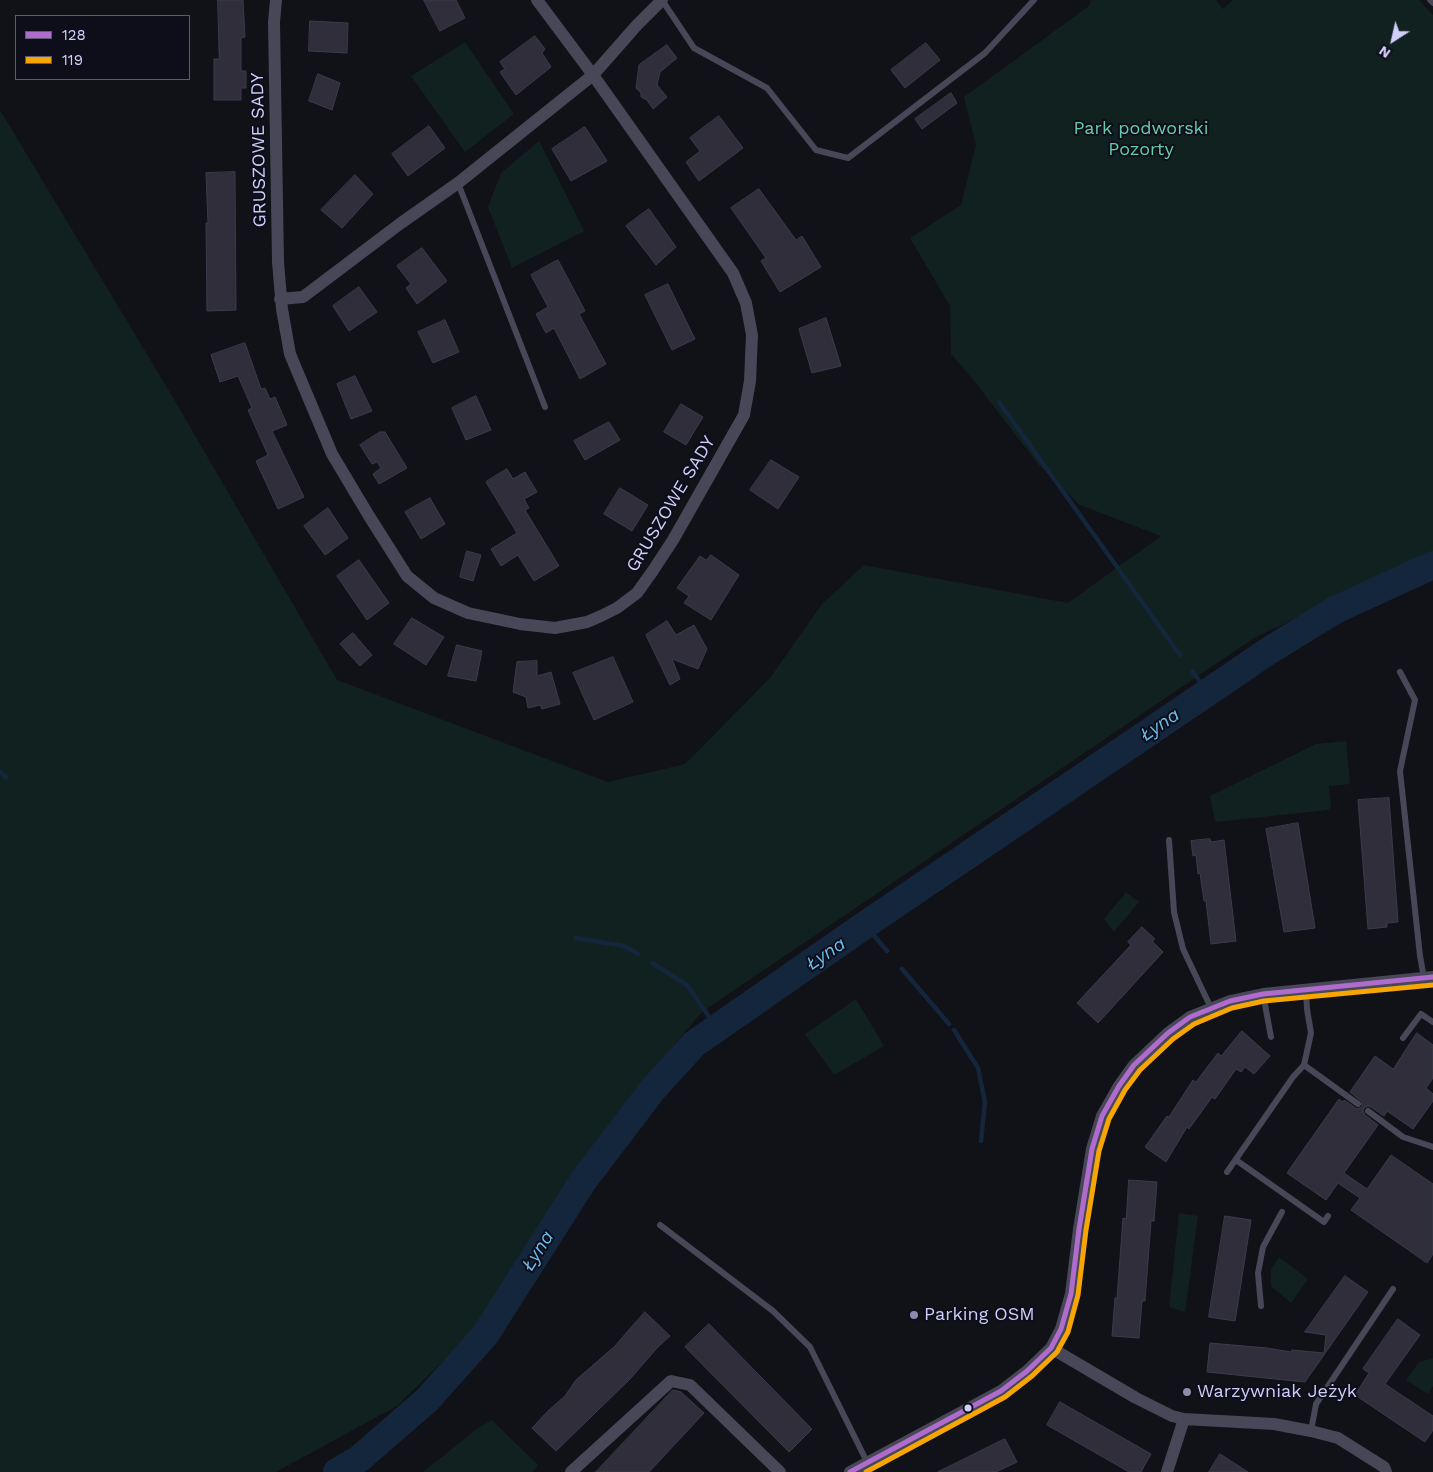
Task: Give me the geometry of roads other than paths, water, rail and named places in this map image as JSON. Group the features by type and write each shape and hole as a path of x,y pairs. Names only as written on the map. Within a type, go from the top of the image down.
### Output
{"street":[{"name":"GRUSZOWE SADY","path":"276,0 274,22 280,299 290,354 332,454 408,576 434,598 468,613 520,624 554,628 587,622 617,608 637,593 652,572 673,540 744,415 750,381 752,335 746,303 733,273 593,74 537,0"},
{"path":"280,299 303,297 401,223 458,183 593,74 662,0"},
{"path":"850,1472 1001,1391 1027,1371 1051,1348 1061,1329 1071,1294 1092,1149 1102,1116 1119,1086 1134,1065 1168,1032 1190,1017 1211,1008 1230,1001 1263,994 1428,978"},
{"path":"1051,1348 1136,1398 1172,1416 1184,1419 1274,1424 1338,1438 1384,1467 1386,1472"},
{"path":"571,1472 671,1381 690,1385 780,1472"},
{"path":"1167,1472 1184,1419"}],"lane":[{"path":"662,0 694,48 767,88 816,150 848,158 985,54 1034,0"},
{"path":"458,183 545,407"},
{"path":"1400,672 1415,700 1400,772 1420,956 1428,978"},
{"path":"1169,840 1174,912 1183,949 1211,1008"},
{"path":"1227,1172 1293,1077 1304,1065 1311,1033 1306,1009 1306,990"},
{"path":"1263,994 1272,1037"},
{"path":"1403,1038 1421,1014 1433,1022"},
{"path":"1304,1065 1358,1104"},
{"path":"1368,1111 1403,1137 1433,1147"},
{"path":"1236,1160 1324,1222 1328,1216"},
{"path":"1261,1306 1258,1273 1263,1247 1282,1212"},
{"path":"660,1226 773,1311 810,1347 867,1462"},
{"path":"1311,1431 1316,1404 1393,1289"}],"waterway":[{"path":"999,402 1180,655"},
{"name":"Łyna","path":"337,1472 359,1459 427,1400 485,1335 583,1181 653,1089 694,1044 865,925 1270,650 1335,610 1433,565"},
{"path":"1192,671 1208,693"},
{"path":"0,772 6,777"},
{"path":"865,925 887,951"},
{"path":"576,938 624,946 638,954"},
{"path":"652,963 687,985 717,1028"},
{"path":"902,969 949,1024"},
{"path":"954,1030 978,1068 985,1102 981,1141"}],"place":[{"name":"Parking OSM","path":"914,1315"},
{"name":"Warzywniak Jeżyk","path":"1187,1392"}],"park label":[{"name":"Park podworski Pozorty","path":"1141,139"}]}
